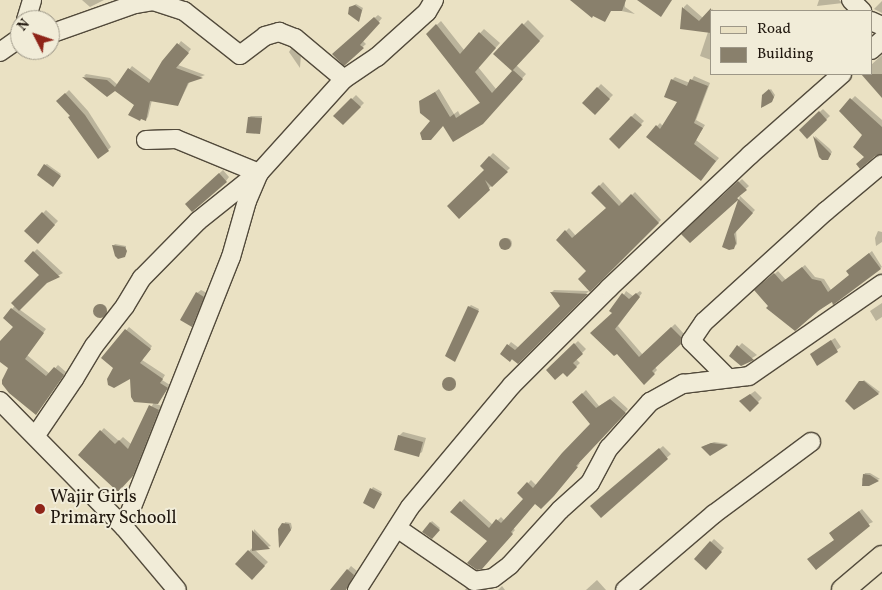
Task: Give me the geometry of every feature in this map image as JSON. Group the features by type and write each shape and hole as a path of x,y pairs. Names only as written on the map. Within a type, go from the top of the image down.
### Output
{"main road":[{"path":"843,590 882,557"}],"street":[{"path":"36,435 94,346 125,306 142,278 198,221 259,173 344,79 377,57 427,12 434,0"},
{"path":"851,0 861,10"},
{"path":"60,30 135,4 153,1 184,11 240,55 265,36 279,32 295,38 344,79"},
{"path":"872,49 882,40"},
{"path":"357,590 410,507 512,385 623,274 750,155 841,75"},
{"path":"146,140 176,139 259,173"},
{"path":"727,378 691,341 704,322 826,211 882,164"},
{"path":"124,527 231,257 246,201 259,173"},
{"path":"397,528 474,581 493,578 510,565 560,510 590,483 609,448 650,402 683,384 749,376 882,284"},
{"path":"0,401 36,435 124,527 177,590"},
{"path":"625,590 714,514 810,442"}],"building":[{"path":"570,0 626,0 622,11 611,11 605,22 593,16 592,18"},
{"path":"637,0 672,0 661,17"},
{"path":"355,5 362,10 359,22 348,14 349,7"},
{"path":"682,7 699,21 711,8 710,33 680,29"},
{"path":"374,17 380,23 360,45 364,48 344,66 332,54"},
{"path":"522,23 540,41 513,70 523,79 483,124 453,142 443,126 431,140 422,140 420,133 430,121 420,113 419,101 435,92 450,117 454,114 456,118 480,103 426,34 436,24 460,54 479,32 496,48 475,72 492,93 512,71 493,54"},
{"path":"177,43 189,53 176,68 203,78 188,83 178,106 150,101 146,121 141,119 140,121 128,115 134,105 115,91 107,97 82,77 107,80 115,87 128,68 149,83 162,61"},
{"path":"882,74 882,98 862,75"},
{"path":"671,79 687,86 690,79 708,86 694,123 703,128 694,144 716,161 701,181 646,137 656,125 660,129 677,102 664,97"},
{"path":"597,87 610,99 595,115 582,103"},
{"path":"769,89 774,97 772,102 761,108 762,95"},
{"path":"65,93 85,115 109,151 98,159 68,117 70,116 56,101"},
{"path":"351,98 361,107 343,125 333,116"},
{"path":"850,98 882,127 882,154 875,156 860,169 856,164 864,157 853,147 862,135 839,111"},
{"path":"819,111 827,120 807,139 799,130"},
{"path":"631,116 642,125 619,149 609,139"},
{"path":"248,117 262,118 260,134 246,133"},
{"path":"813,136 831,154 828,160 822,160 819,157"},
{"path":"489,156 508,172 492,187 485,180 490,190 459,219 447,206 484,170 480,166"},
{"path":"44,164 61,176 53,187 37,175"},
{"path":"219,173 227,182 192,212 185,204"},
{"path":"738,181 747,190 737,198 753,213 734,234 736,243 734,249 729,250 722,247 738,200 690,243 681,234"},
{"path":"599,185 619,206 631,194 659,223 590,292 578,279 586,271 556,240 565,230 572,238 606,208 591,193"},
{"path":"42,212 55,225 38,244 24,231"},
{"path":"503,238 507,238 511,244 507,250 503,250 499,246 499,242"},
{"path":"112,245 125,247 127,251 125,257 118,259 115,256"},
{"path":"33,251 60,277 47,283 19,311 11,303 39,275 24,261"},
{"path":"869,253 881,269 833,305 832,302 818,311 795,331 766,308 768,306 754,290 774,273 782,282 802,267 812,279 821,281 828,292 849,275 846,271"},
{"path":"196,292 204,297 192,327 180,320"},
{"path":"550,292 588,294 518,364 512,359 510,362 500,354 507,344 515,350 560,306"},
{"path":"622,293 629,299 636,293 640,297 615,329 639,357 671,327 681,337 681,344 652,371 655,374 644,385 617,354 614,356 590,333 612,313 609,311"},
{"path":"100,304 105,306 107,311 105,316 100,318 95,316 93,311 95,306"},
{"path":"468,306 479,311 455,362 445,356"},
{"path":"11,308 44,333 25,359 46,376 54,367 64,375 36,415 9,393 2,384 8,368 0,362 0,341 13,327 3,318"},
{"path":"125,329 151,349 140,363 163,379 160,383 168,388 158,404 134,402 131,397 130,379 114,388 108,385 107,379 113,368 101,358"},
{"path":"831,340 838,352 817,366 810,354"},
{"path":"574,343 583,354 573,363 577,367 567,377 563,373 555,380 546,370"},
{"path":"737,345 754,360 741,366 729,356"},
{"path":"449,377 454,379 456,384 454,389 449,391 444,389 442,384 444,379"},
{"path":"859,381 864,381 879,394 854,410 845,401"},
{"path":"582,393 596,408 610,399 626,413 576,466 578,467 554,496 541,509 535,504 511,532 513,534 482,569 477,570 467,563 487,541 450,512 460,501 489,528 496,519 501,523 523,499 517,493 527,482 533,488 562,453 590,424 572,402"},
{"path":"750,394 759,403 750,412 739,401"},
{"path":"149,405 159,410 133,476 118,492 78,455 100,430 115,444 119,440 128,449"},
{"path":"398,435 423,442 419,457 394,450"},
{"path":"711,443 728,445 710,456 701,447"},
{"path":"659,448 668,459 601,518 590,506"},
{"path":"863,474 870,475 879,481 869,486 862,486"},
{"path":"370,488 382,494 374,509 363,503"},
{"path":"859,511 870,526 816,570 807,559 834,540 829,533"},
{"path":"430,522 440,530 432,539 422,532"},
{"path":"282,523 289,524 291,530 279,548 278,529"},
{"path":"252,530 270,549 252,551"},
{"path":"710,541 722,552 706,570 694,559"},
{"path":"248,550 265,566 252,580 235,564"},
{"path":"347,569 354,575 346,590 330,590"}],"place":[{"name":"Wajir Girls Primary Schooll","path":"40,509"}]}
